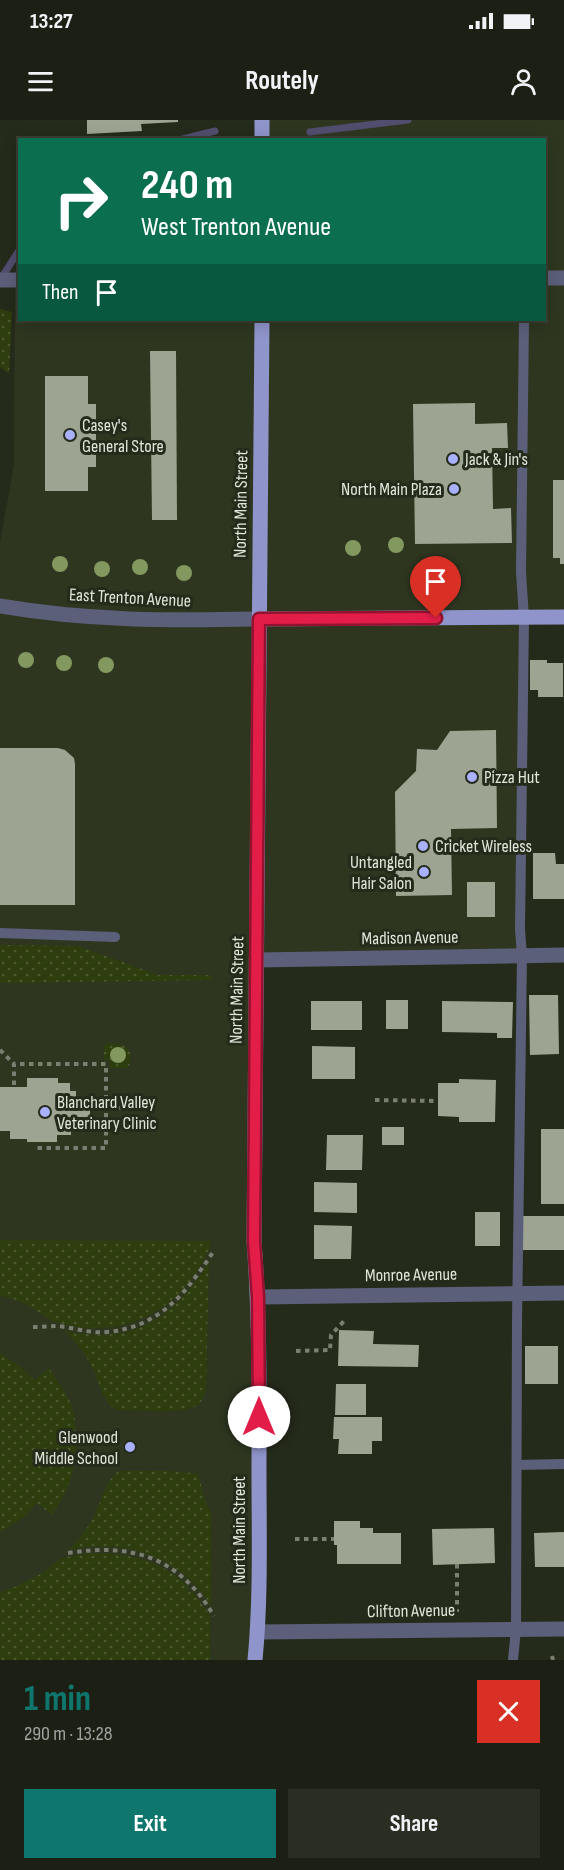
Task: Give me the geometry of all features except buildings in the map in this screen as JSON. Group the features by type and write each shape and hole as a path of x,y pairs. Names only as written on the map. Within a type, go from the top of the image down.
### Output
{"main road":[{"path":"262,120 262,138"},
{"name":"North Main Street","path":"255,1660 258,1632 258,1297 254,1241 262,321"},
{"path":"259,619 564,617"}],"street":[{"path":"546,278 564,278"},
{"path":"0,280 18,280"},
{"name":"East Trenton Avenue","path":"0,606 37,613 101,618 180,621 259,619"},
{"name":"Madison Avenue","path":"256,960 564,956"},
{"name":"Monroe Avenue","path":"258,1297 564,1293"},
{"name":"Clifton Avenue","path":"258,1632 564,1629"}],"lane":[{"path":"513,1660 516,1629 522,956 520,929 524,618 521,572 524,321"},
{"path":"0,933 115,937"},
{"path":"517,1465 564,1464"}],"path":[{"path":"0,1050 14,1064 14,1085"},
{"path":"14,1064 106,1064 106,1148 34,1148"},
{"path":"375,1100 438,1101"},
{"path":"90,1108 141,1107"},
{"path":"33,1327 57,1326 106,1332 132,1326 161,1313 183,1294 213,1252"},
{"path":"296,1351 330,1350 331,1335 344,1321"},
{"path":"295,1539 334,1539"},
{"path":"68,1553 105,1549 131,1552 153,1559 173,1570 192,1586 214,1616"},
{"path":"457,1564 457,1612"}],"shaded area":[{"path":"262,120 564,120 564,277 546,278 546,138 262,138"},
{"path":"18,280 18,321 546,321 546,283 564,281 564,611 519,608 522,956 256,960 255,1660 0,1660 0,543 14,465 15,291"}],"green space":[{"path":"0,309 12,312 9,374 0,367"},
{"path":"0,945 78,946 158,975 210,975 213,980 0,983"},
{"path":"107,1043 124,1045 130,1052 130,1064 127,1068 110,1068 110,1061 104,1060 104,1046"},
{"path":"0,1240 211,1241 207,1254 195,1274 168,1303 152,1314 135,1321 97,1328 78,1327 52,1321 22,1302 0,1296"},
{"path":"209,1261 206,1386 202,1400 199,1404 184,1410 117,1410 107,1402 85,1356 64,1331 105,1335 139,1328 167,1312 179,1301"},
{"path":"0,1353 35,1380 49,1368 73,1409 76,1451 69,1484 52,1515 37,1503 24,1517 0,1532"},
{"path":"118,1471 173,1471 198,1474 204,1498 211,1512 211,1606 199,1589 184,1575 168,1563 149,1555 110,1546 69,1550 89,1524 107,1485"},
{"path":"91,1553 144,1560 179,1578 189,1588 187,1593 192,1591 210,1615 210,1660 0,1660 0,1592 44,1572 61,1558"}],"waterway":[{"path":"310,132 408,120"},
{"path":"187,138 215,131"},
{"path":"0,280 18,252"}],"place":[{"name":"Casey's General Store","path":"70,435"},
{"name":"Jack & Jin's","path":"453,459"},
{"name":"North Main Plaza","path":"454,489"},
{"name":"Pizza Hut","path":"472,777"},
{"name":"Cricket Wireless","path":"423,846"},
{"name":"Untangled Hair Salon","path":"424,872"},
{"name":"Blanchard Valley Veterinary Clinic","path":"45,1112"},
{"name":"Glenwood Middle School","path":"130,1447"}],"route":[{"path":"259,1417 258,1297 254,1241 259,619 436,618"}]}
